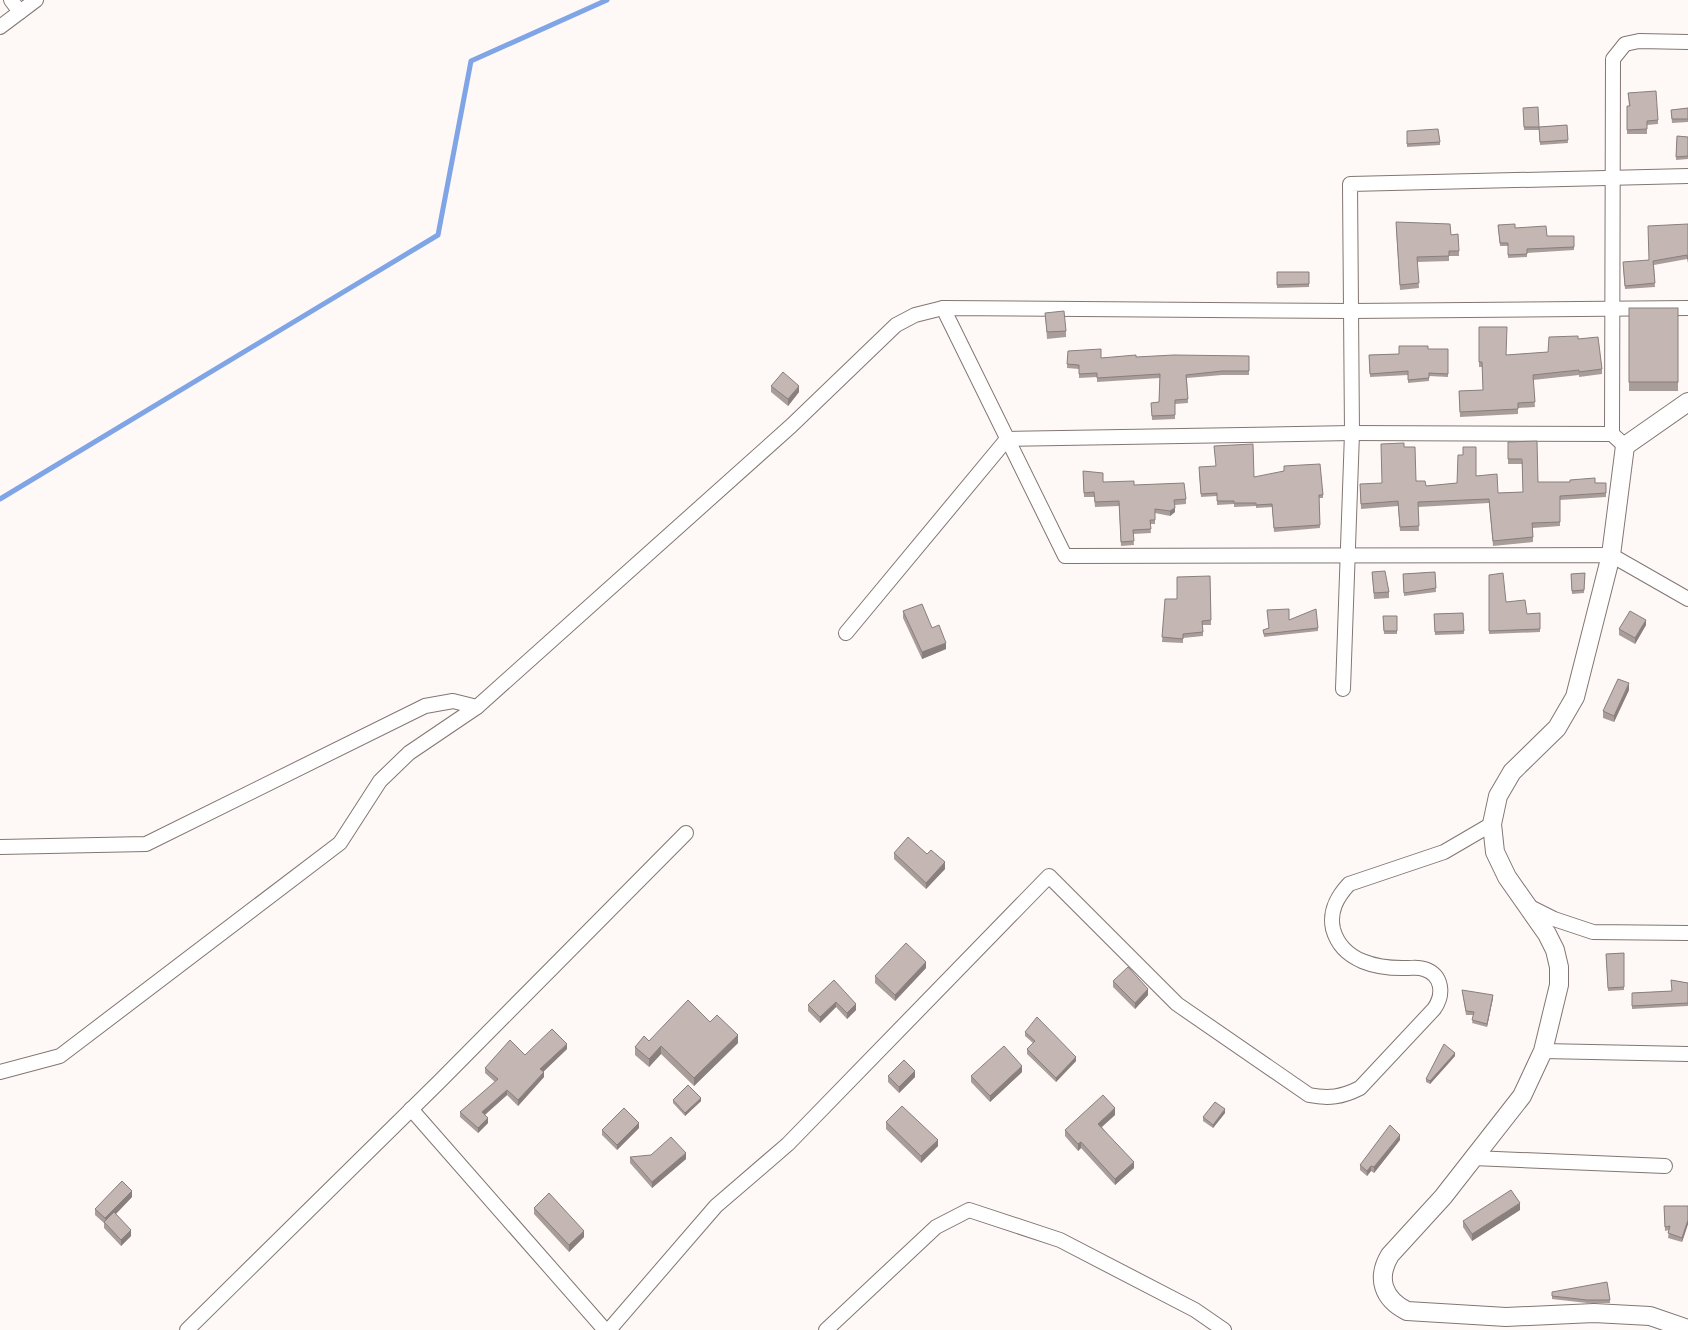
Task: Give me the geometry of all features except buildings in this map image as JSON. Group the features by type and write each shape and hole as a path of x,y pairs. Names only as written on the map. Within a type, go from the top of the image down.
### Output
{"street":[{"path":"10,0 20,12"},
{"path":"0,27 36,0"},
{"path":"1677,1328 1650,1316 1594,1313 1506,1317 1407,1311 1396,1306 1388,1298 1383,1288 1382,1276 1384,1265 1390,1255 1443,1197 1522,1096 1543,1051 1559,985 1560,967 1555,950 1507,877 1495,852 1492,824 1498,796 1512,772 1558,728 1575,697 1611,556 1619,440 1611,308 1613,59 1626,44 1639,41 1688,42"},
{"path":"1343,689 1352,433 1350,184 1688,176"},
{"path":"0,1072 60,1056 340,843 380,780 409,753 477,707 791,426 896,325 915,315 943,308 1351,311 1688,308"},
{"path":"943,308 1065,556 1611,556 1688,600"},
{"path":"846,632 1007,439 1352,433 1619,440 1688,402"},
{"path":"0,847 146,844 426,706 453,701 477,707"},
{"path":"609,1330 716,1206 788,1144 1049,876 1177,1004 1309,1095 1326,1099 1344,1096 1360,1088 1434,1009 1441,994 1437,979 1425,969 1370,964 1356,960 1344,951 1336,938 1332,924 1333,909 1339,895 1349,884 1444,852 1492,824"},
{"path":"187,1330 686,833"},
{"path":"1527,906 1554,919 1593,932 1688,933"},
{"path":"1543,1051 1688,1054"},
{"path":"411,1109 606,1330"},
{"path":"1473,1158 1665,1166"},
{"path":"826,1330 936,1227 969,1210 1060,1240 1195,1310 1224,1330"}],"waterway":[{"path":"0,499 438,235 471,61 607,0"}]}
